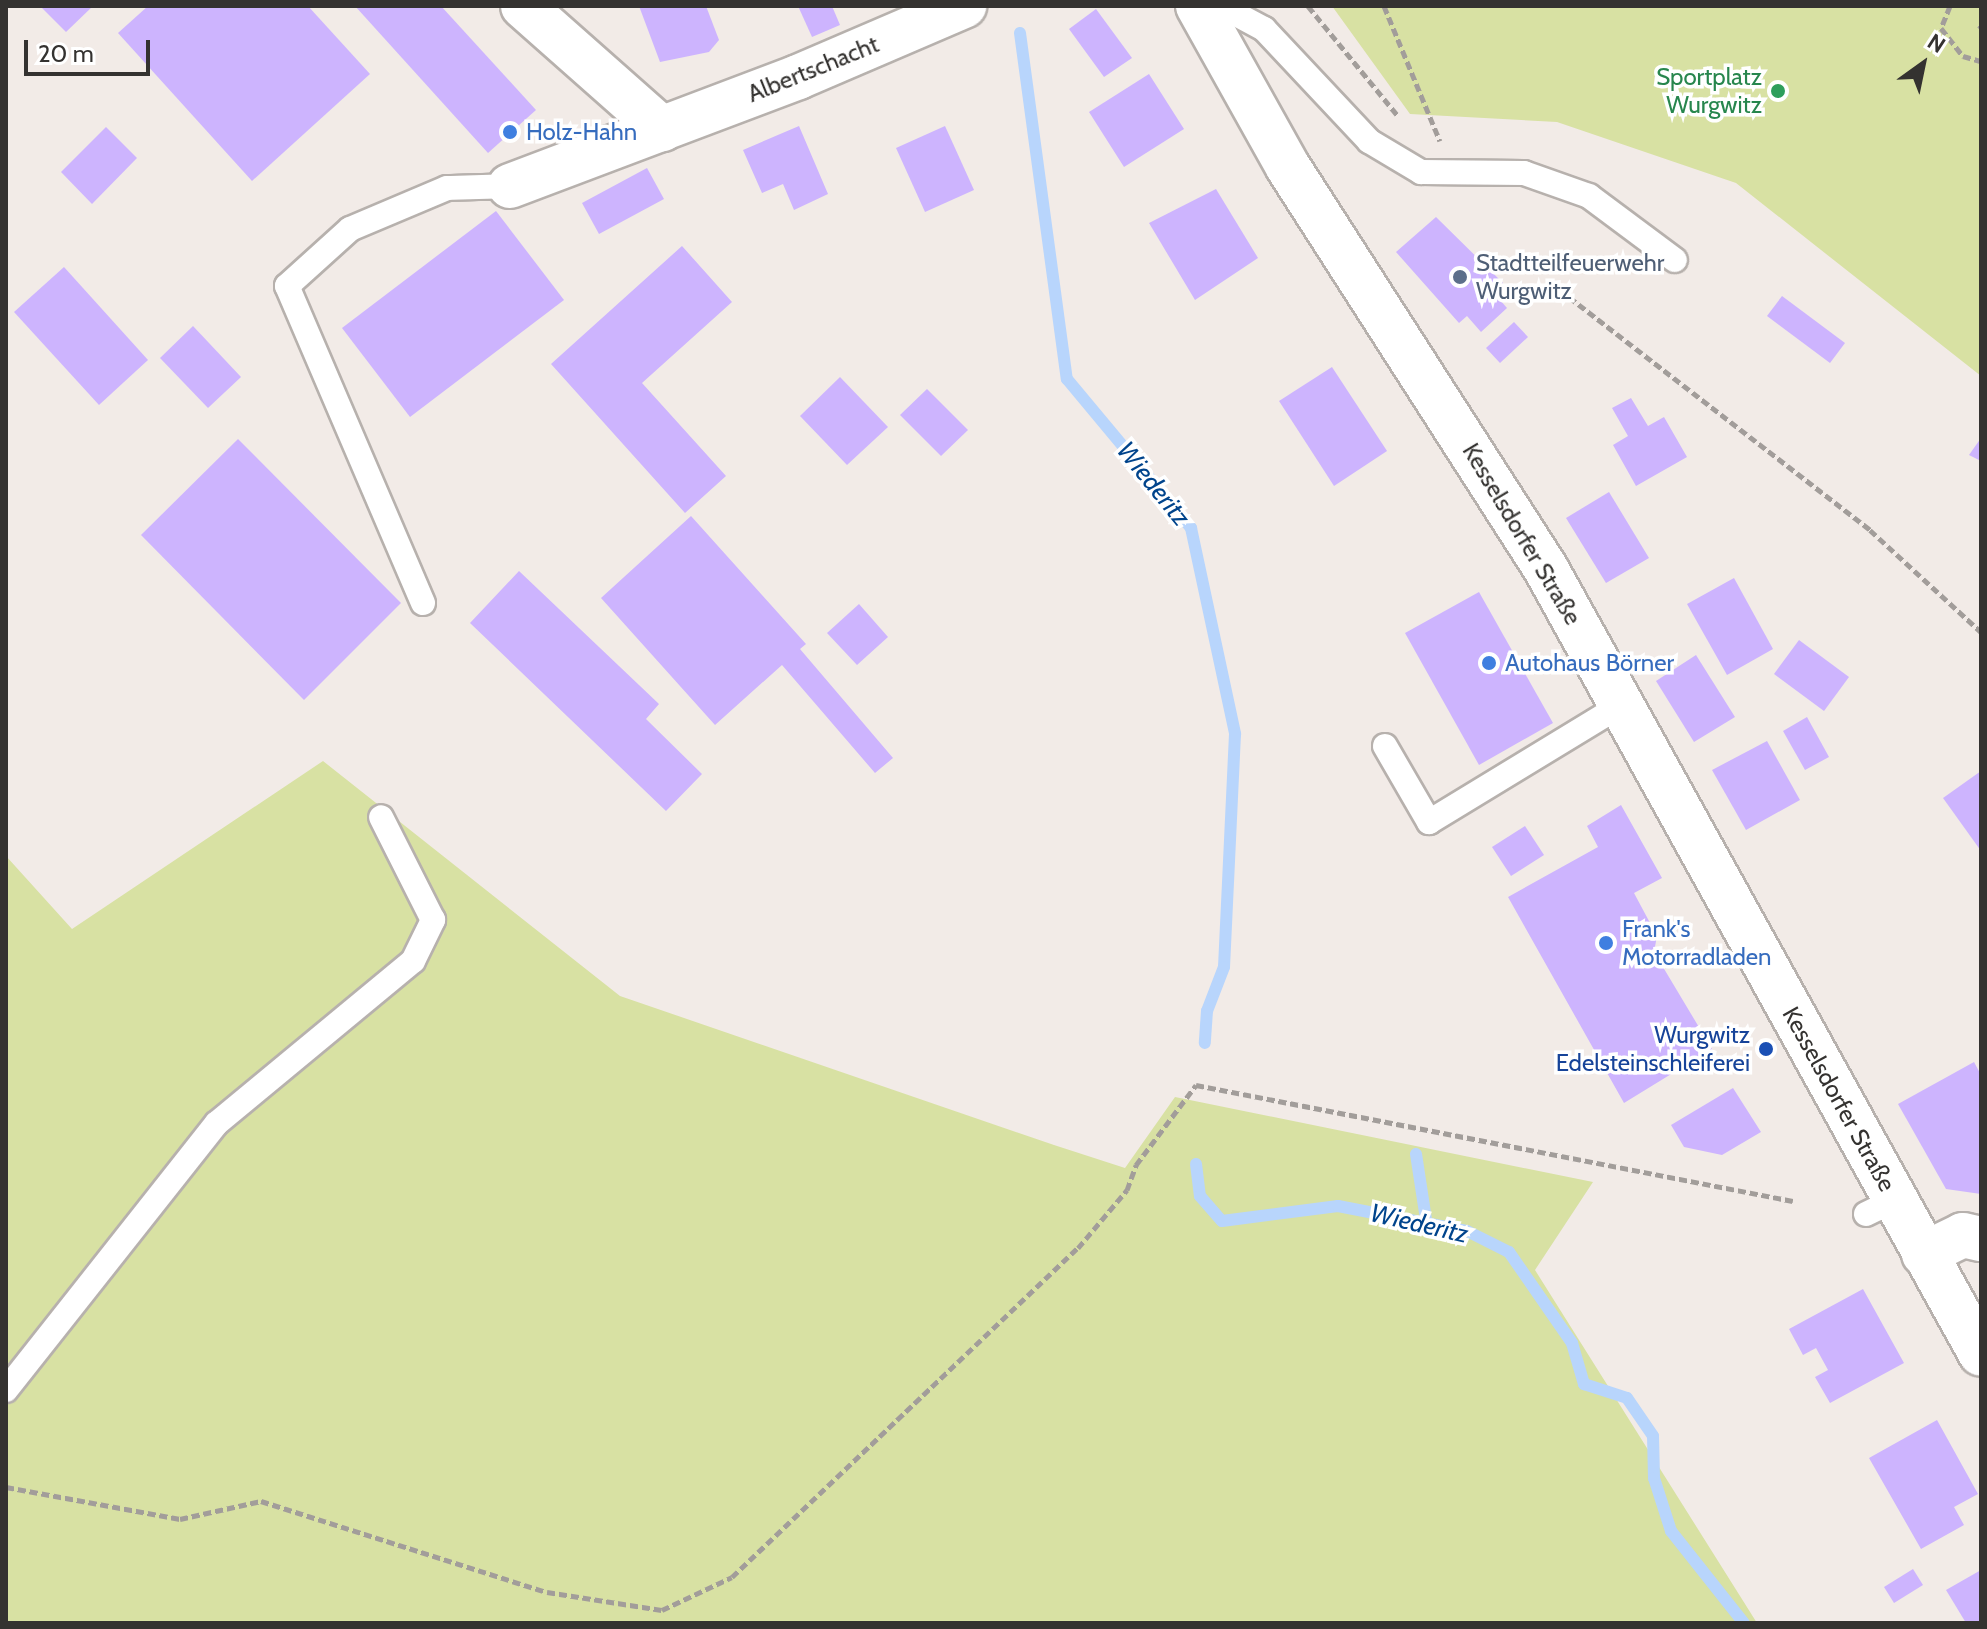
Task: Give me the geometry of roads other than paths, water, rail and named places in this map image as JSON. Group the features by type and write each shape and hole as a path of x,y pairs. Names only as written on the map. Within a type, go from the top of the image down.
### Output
{"main road":[{"path":"523,6 662,129"},
{"name":"Albertschacht","path":"510,186 662,129 964,6"},
{"name":"Kesselsdorfer Straße","path":"1198,6 1288,167 1546,569 1623,704 1880,1207 1924,1254 1981,1354"},
{"path":"1924,1254 1963,1235 1981,1239"}],"lane":[{"path":"1221,6 1264,29 1369,141 1421,172 1524,173 1589,196 1675,260"},
{"path":"423,603 287,286 350,229 447,188 510,186"},
{"path":"1385,746 1429,822 1623,704"},
{"path":"6,1390 217,1123 413,961 433,920 381,817"}],"waterway":[{"name":"Wiederitz","path":"1020,33 1067,379 1191,528 1235,734 1224,967 1207,1011 1205,1043"},
{"path":"1416,1154 1427,1226"},
{"name":"Wiederitz","path":"1196,1164 1200,1196 1222,1221 1338,1206 1467,1231 1509,1252 1572,1343 1584,1384 1627,1398 1653,1436 1654,1478 1671,1531 1744,1623"}],"place":[{"name":"Sportplatz Wurgwitz","path":"1778,91"},
{"name":"Holz-Hahn","path":"510,132"},
{"name":"Stadtteilfeuerwehr Wurgwitz","path":"1460,277"},
{"name":"Autohaus Börner","path":"1489,663"},
{"name":"Frank's Motorradladen","path":"1606,943"},
{"name":"Wurgwitz Edelsteinschleiferei","path":"1766,1049"}]}
